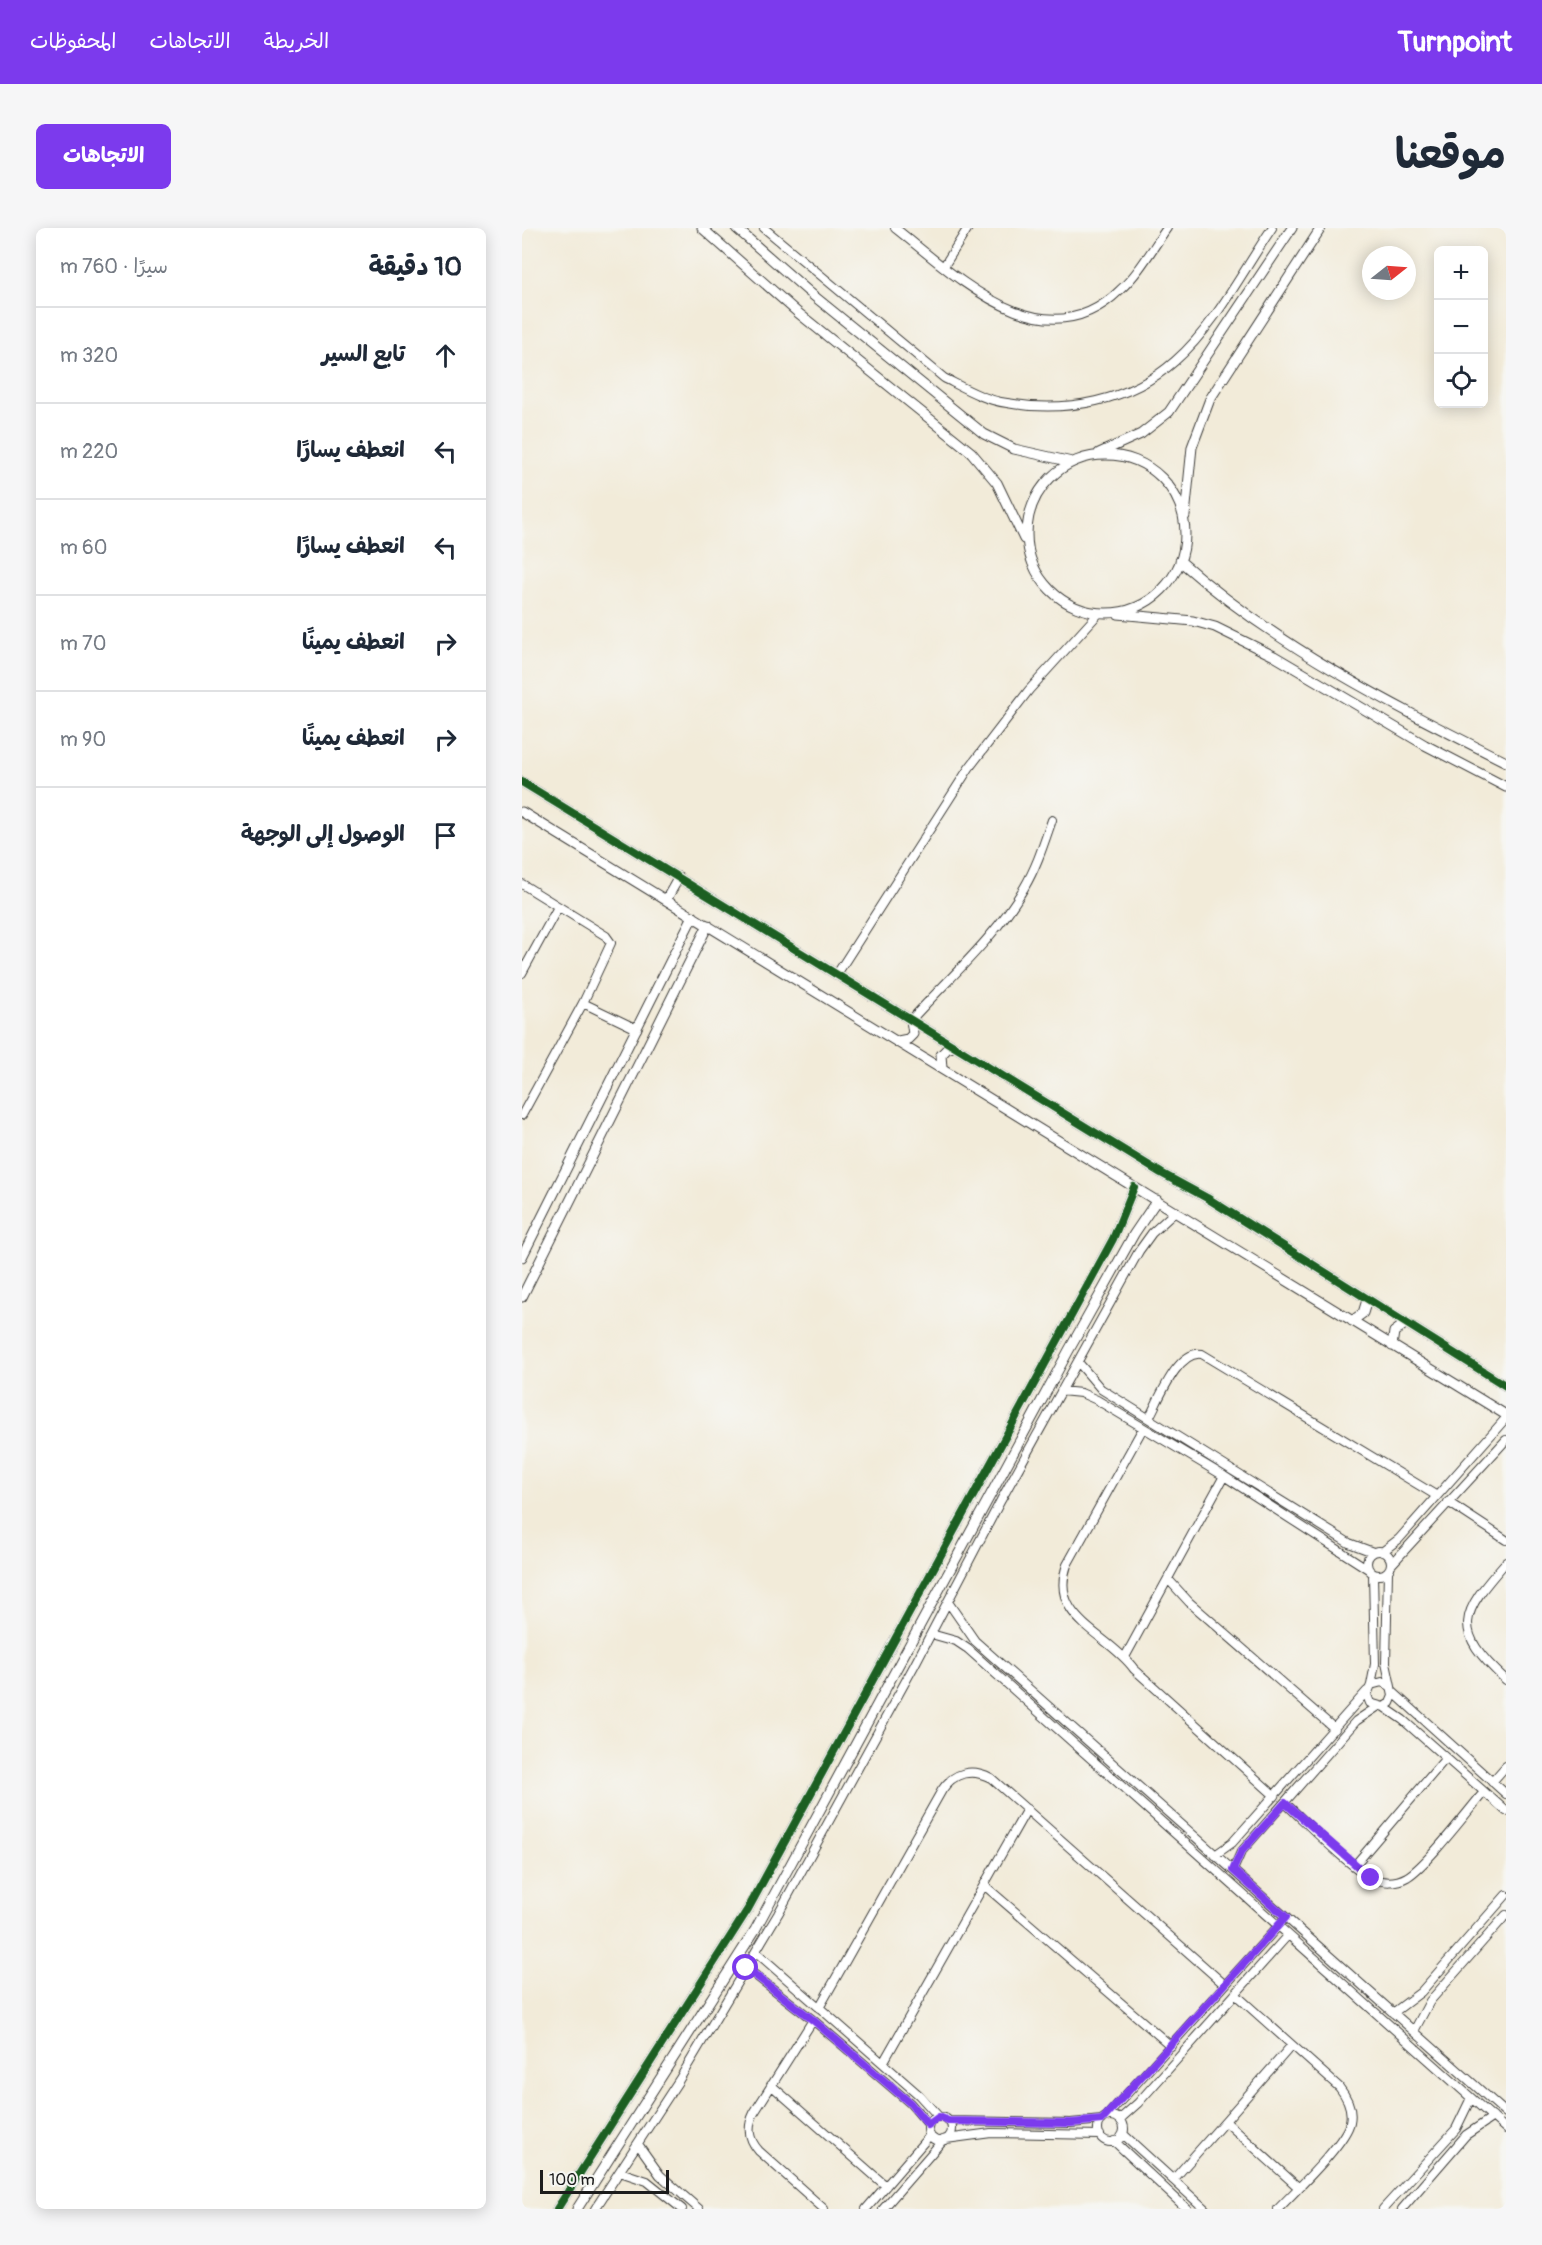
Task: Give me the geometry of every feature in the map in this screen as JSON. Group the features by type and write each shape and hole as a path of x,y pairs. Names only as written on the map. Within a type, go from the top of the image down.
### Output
{"street":[{"path":"702,228 796,312 971,452 998,483 1039,576 1053,592 1079,608 1099,613 1193,621 1215,627 1274,656 1425,745 1506,787"},
{"path":"736,228 956,413 998,442 1030,454 1072,462"},
{"path":"764,228 944,378 975,394 1006,403 1049,408 1080,405 1123,394 1175,362 1203,330 1272,228"},
{"path":"895,228 996,304 1034,318 1065,318 1099,307 1120,291 1167,228"},
{"path":"944,266 968,228"},
{"path":"1028,548 1027,527 1035,497 1055,473 1072,462 1092,456 1142,434 1169,412 1292,228"},
{"path":"1109,613 1130,609 1148,601 1164,587 1180,561 1192,447 1207,407 1225,374 1321,228"},
{"path":"942,429 956,413"},
{"path":"1092,456 1122,457 1151,469 1166,483 1177,500 1184,530"},
{"path":"1180,561 1245,615 1299,650 1378,696 1506,762"},
{"path":"837,974 969,768 1029,690 1099,613"},
{"path":"522,782 1161,1173 1207,1198 1506,1386"},
{"path":"522,812 1176,1211 1506,1417 1399,1539 1382,1552"},
{"path":"911,1020 998,925 1017,900 1032,873 1053,820"},
{"path":"666,900 679,877"},
{"path":"522,885 610,940 611,946 522,1115"},
{"path":"523,967 558,907"},
{"path":"522,1257 693,916"},
{"path":"522,1297 708,925"},
{"path":"583,1003 637,1029"},
{"path":"898,1041 905,1041 913,1034 911,1020"},
{"path":"942,1068 941,1055 948,1048 955,1047"},
{"path":"557,2209 748,1909 1113,1239 1134,1187"},
{"path":"577,2209 755,1930 1075,1340 1134,1234 1157,1200"},
{"path":"595,2209 638,2144 756,1952 1139,1251 1160,1225 1176,1211"},
{"path":"1352,1321 1364,1313 1367,1300"},
{"path":"1392,1346 1394,1332 1405,1324"},
{"path":"1149,1418 1181,1360 1191,1354 1202,1354 1437,1496"},
{"path":"1078,1362 1094,1383 1149,1418 1349,1543 1373,1552 1382,1552 1388,1556 1386,1663 1392,1700 1356,1721 1241,1852 1233,1870"},
{"path":"1061,1391 1089,1396 1224,1476 1348,1553 1370,1571 1381,1575 1506,1440"},
{"path":"1143,1428 1067,1565 1062,1586 1064,1597 1075,1616 1125,1657 1134,1669 1275,1796"},
{"path":"1125,1657 1224,1476"},
{"path":"1448,1502 1506,1540"},
{"path":"1373,1552 1367,1561 1370,1571 1375,1664 1369,1688 1370,1703 1403,1720 1506,1811"},
{"path":"1506,1562 1477,1595 1468,1620 1473,1646 1481,1657 1506,1680"},
{"path":"928,1577 942,1585"},
{"path":"1168,1579 1189,1602 1335,1730"},
{"path":"948,1602 975,1641 1506,2113"},
{"path":"931,1634 956,1641 968,1649 1506,2129"},
{"path":"1215,1855 1232,1843 1335,1730 1369,1688 1382,1682 1506,1794"},
{"path":"1355,1866 1446,1758"},
{"path":"1492,1782 1506,1766"},
{"path":"819,2008 947,1783 960,1774 976,1772 984,1774 1027,1809 1225,1985"},
{"path":"1285,1803 1355,1866 1381,1881 1400,1880 1409,1876 1484,1792"},
{"path":"883,2063 1027,1809"},
{"path":"984,1885 1171,2046"},
{"path":"1393,2013 1421,1992 1506,1895"},
{"path":"1489,1915 1498,1923"},
{"path":"1411,2045 1430,2001 1506,1915"},
{"path":"1100,2135 1099,2127 1104,2118 1286,1917"},
{"path":"1120,2119 1138,2103 1288,1935"},
{"path":"746,1968 813,2020 910,2103 928,2125 930,2135 936,2140 991,2133 1100,2135 1107,2141 1114,2141 1123,2134 1124,2126 1120,2119 1112,2116 1071,2123 948,2121 939,2117 924,2100 883,2063 756,1952"},
{"path":"1235,1994 1339,2087 1348,2100 1351,2115 1343,2138 1278,2209"},
{"path":"813,2020 750,2120 750,2137 759,2151 824,2209"},
{"path":"1173,2180 1292,2045"},
{"path":"771,2085 886,2186"},
{"path":"1388,2207 1456,2129 1471,2098"},
{"path":"621,2110 635,2120"},
{"path":"928,2125 939,2117"},
{"path":"1401,2209 1466,2135 1493,2117"},
{"path":"883,2209 945,2139 951,2130 948,2121"},
{"path":"1225,2121 1298,2187"},
{"path":"1123,2134 1205,2209"},
{"path":"866,2209 930,2135"},
{"path":"1114,2141 1188,2209"},
{"path":"638,2144 655,2169 699,2209"},
{"path":"620,2172 641,2178 682,2209"},
{"path":"669,2197 677,2189"}],"cycle path":[{"path":"522,782 1161,1173 1207,1198 1506,1386"},
{"path":"557,2209 748,1909 1113,1239 1134,1187"}],"route":[{"path":"746,1968 813,2020 910,2103 928,2125 934,2118 939,2117 948,2121 1071,2123 1102,2120 1286,1917 1233,1870 1241,1852 1285,1803 1371,1878"}]}
